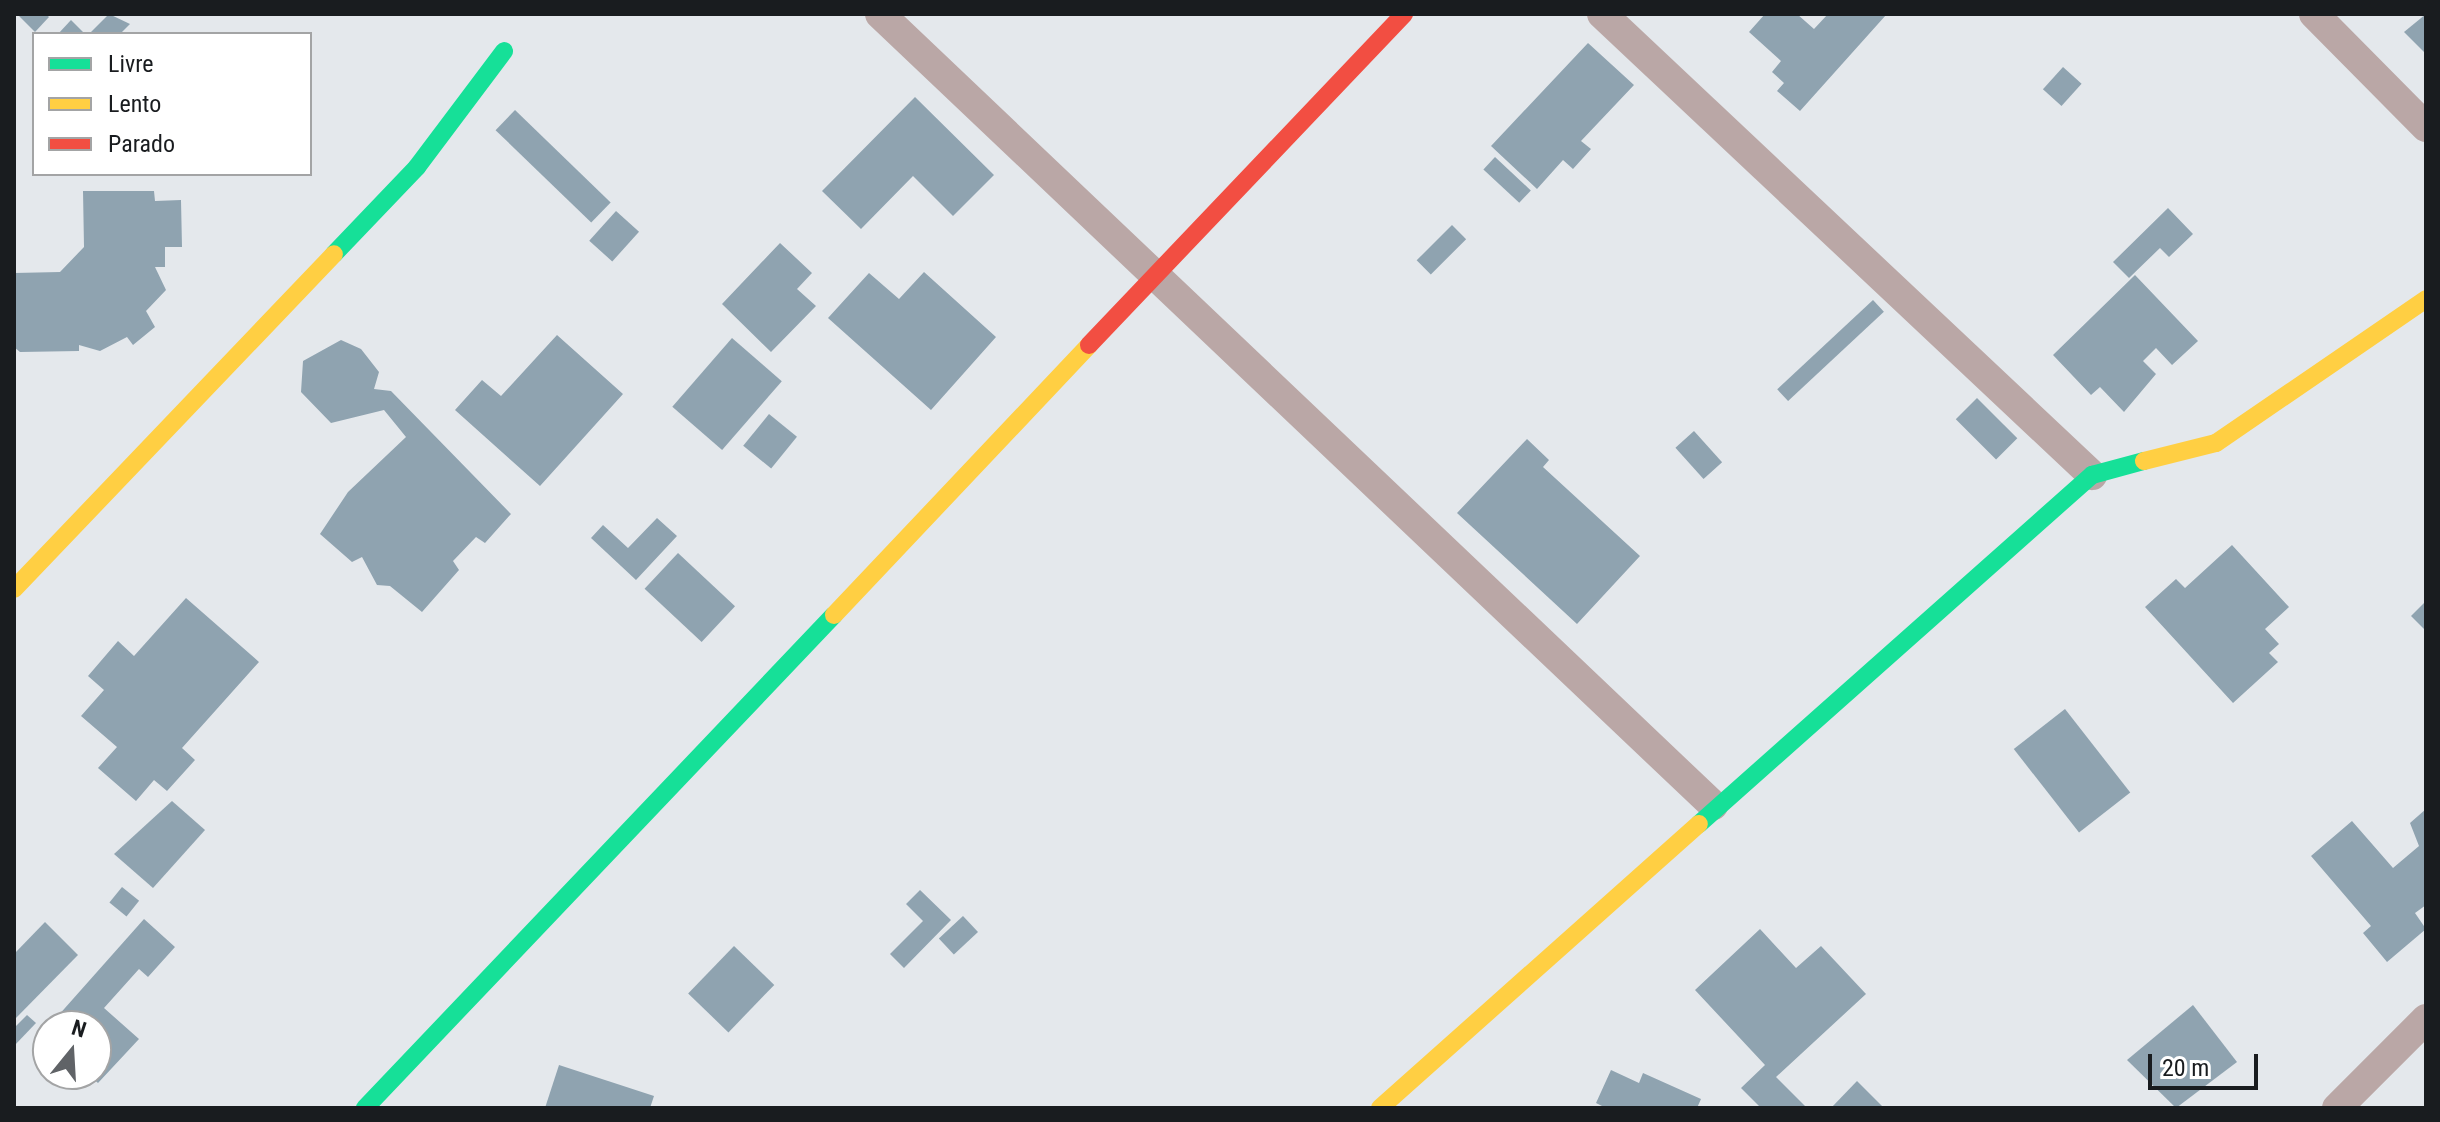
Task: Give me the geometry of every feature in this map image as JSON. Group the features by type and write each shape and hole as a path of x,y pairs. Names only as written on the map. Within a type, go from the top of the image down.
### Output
{"street":[{"path":"880,14 1713,805"},
{"path":"365,1108 1158,278 1404,14"},
{"path":"1602,14 2092,475"},
{"path":"2314,14 2426,127"},
{"path":"14,589 417,167 504,51"},
{"path":"1380,1108 1713,805 2092,475 2216,443 2426,299"},
{"path":"2337,1108 2426,1019"}],"building":[{"path":"17,14 46,14 49,17 35,32"},
{"path":"109,14 130,24 122,32 91,32"},
{"path":"1765,14 1797,14 1814,29 1828,14 1886,15 1800,111 1777,91 1784,83 1772,72 1781,61 1749,32"},
{"path":"2426,14 2426,54 2404,32"},
{"path":"71,20 83,32 60,32"},
{"path":"1588,43 1634,85 1581,141 1591,149 1573,169 1563,160 1537,189 1491,146"},
{"path":"2063,67 2082,84 2062,106 2043,89"},
{"path":"915,97 994,175 953,216 913,176 861,229 822,191"},
{"path":"515,110 611,202 591,223 496,130"},
{"path":"1495,157 1531,190 1519,203 1483,169"},
{"path":"83,191 154,191 155,201 181,200 182,247 165,247 165,267 155,267 166,290 146,311 155,327 133,345 127,337 100,351 79,345 79,351 20,352 14,347 14,273 60,272 84,247"},
{"path":"2168,208 2193,234 2169,257 2160,248 2129,278 2113,262"},
{"path":"616,211 639,232 612,261 589,241"},
{"path":"1452,225 1466,239 1431,274 1417,260"},
{"path":"780,243 812,273 797,289 816,306 771,352 722,304"},
{"path":"924,272 996,337 931,410 828,318 869,273 899,299"},
{"path":"2135,275 2198,341 2172,365 2156,348 2143,361 2156,374 2124,412 2100,387 2091,395 2053,355"},
{"path":"1873,300 1884,312 1788,401 1777,389"},
{"path":"557,335 623,394 540,486 455,410 482,380 501,396"},
{"path":"732,338 782,381 722,450 672,407"},
{"path":"341,340 361,349 379,372 374,389 391,391 511,514 485,543 476,537 453,561 459,570 422,612 390,586 377,585 362,557 352,562 320,534 348,492 406,437 384,410 331,423 301,392 303,361"},
{"path":"1977,398 2017,438 1996,460 1956,419"},
{"path":"769,414 797,437 771,469 743,446"},
{"path":"1694,431 1722,462 1704,479 1675,448"},
{"path":"1527,439 1549,460 1543,467 1640,556 1577,624 1457,513"},
{"path":"657,518 677,536 636,580 591,538 603,525 628,548"},
{"path":"2232,545 2289,607 2265,629 2279,644 2269,653 2278,662 2233,703 2145,607 2176,579 2185,588"},
{"path":"678,553 735,606 702,642 645,589"},
{"path":"186,598 259,662 182,748 195,760 167,791 154,780 136,801 98,768 117,747 81,716 104,690 88,676 118,641 134,656"},
{"path":"2426,601 2426,631 2411,616"},
{"path":"2065,709 2130,793 2079,833 2014,749"},
{"path":"172,801 205,830 153,888 114,854"},
{"path":"2426,809 2426,905 2415,913 2426,929 2387,962 2363,933 2371,926 2311,856 2352,821 2393,868 2419,846 2410,823"},
{"path":"122,887 139,901 127,916 109,903"},
{"path":"920,890 951,920 904,968 890,954 923,921 906,904"},
{"path":"963,916 978,932 954,955 939,939"},
{"path":"144,919 175,947 148,977 139,969 104,1008 106,1010 63,1010"},
{"path":"45,922 78,955 14,1020 14,954"},
{"path":"1760,929 1796,968 1821,946 1866,994 1776,1077 1807,1108 1761,1108 1741,1088 1765,1065 1695,990"},
{"path":"734,946 774,985 728,1032 688,993"},
{"path":"2193,1005 2237,1062 2176,1108 2127,1060"},
{"path":"27,1015 32,1019 32,1027 14,1046 14,1028"},
{"path":"112,1015 139,1039 112,1068"},
{"path":"559,1065 654,1096 650,1108 545,1108"},
{"path":"1611,1070 1639,1083 1643,1073 1701,1099 1697,1108 1606,1108 1596,1103"},
{"path":"1857,1081 1884,1108 1831,1108"}],"traffic: fast":[{"path":"334,254 417,167 504,51"},
{"path":"1699,824 2092,475 2144,461"},
{"path":"365,1108 834,615"}],"traffic: slow":[{"path":"14,589 334,254"},
{"path":"2144,461 2216,443 2426,299"},
{"path":"834,615 1089,345"},
{"path":"1380,1108 1699,824"}],"traffic: jam":[{"path":"1089,345 1404,14"}]}
